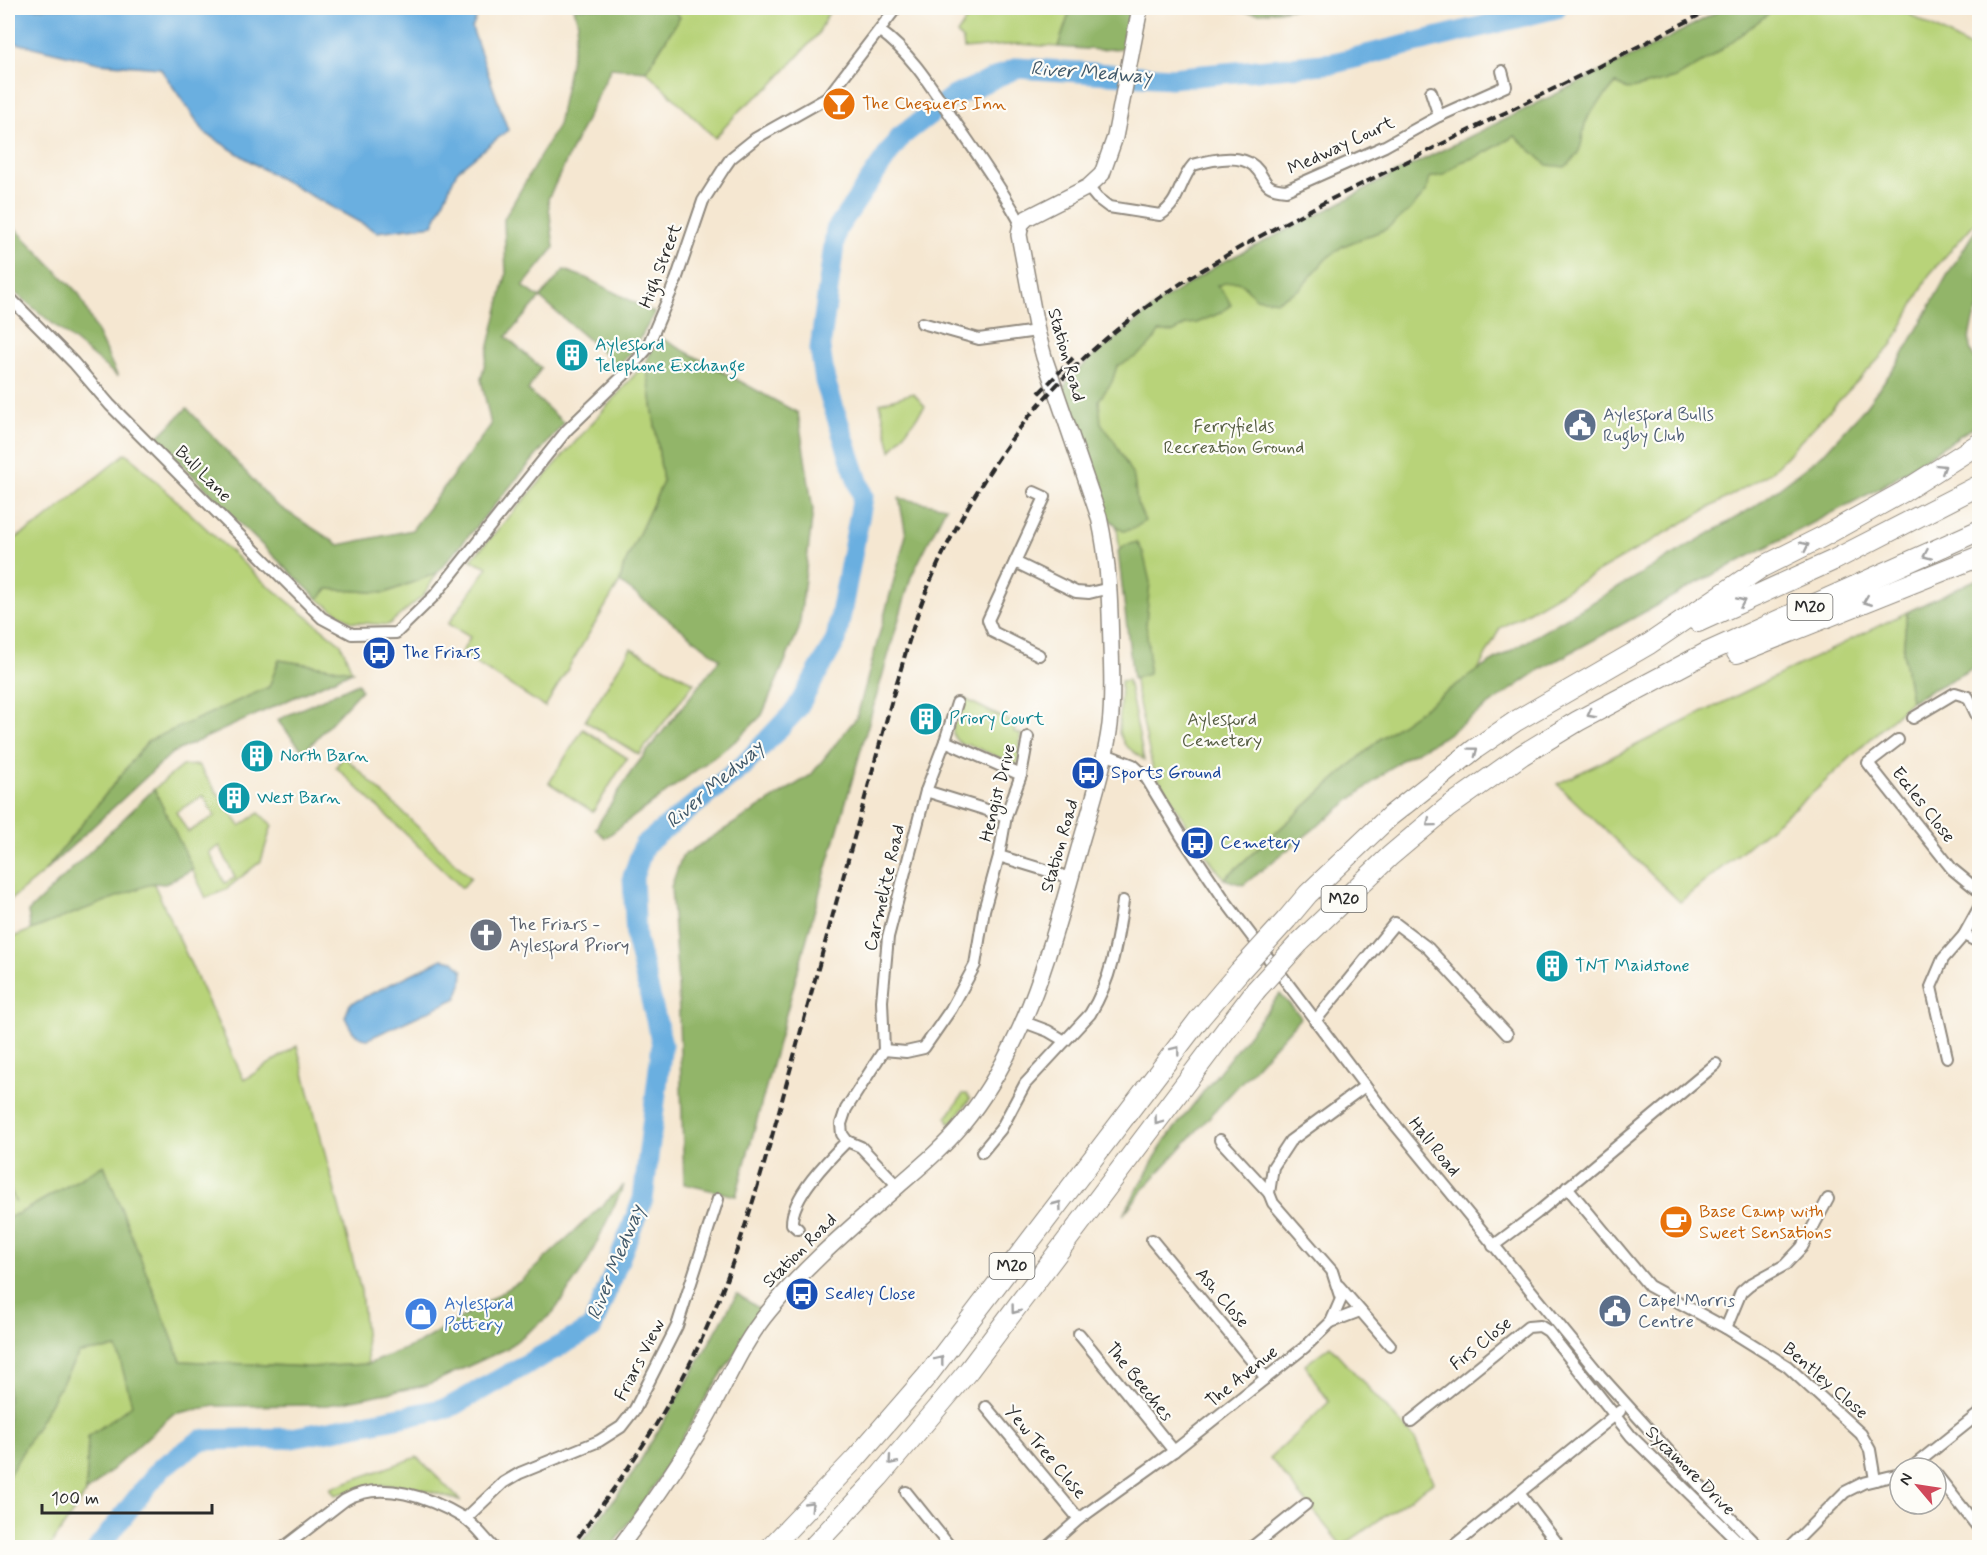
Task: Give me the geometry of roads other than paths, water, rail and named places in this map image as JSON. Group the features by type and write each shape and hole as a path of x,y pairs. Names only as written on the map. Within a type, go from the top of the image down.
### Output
{"highway":[{"name":"M20","path":"770,1548 856,1458 927,1376 1200,1018 1308,894 1390,816 1516,721 1649,644 1762,567 1903,492 1980,443"},
{"name":"M20","path":"1649,644 1834,560 1980,485"},
{"name":"M20","path":"812,1548 879,1477 969,1370 1256,990 1299,943 1390,856 1447,808 1522,755 1578,721 1708,652 1980,530"},
{"name":"M20","path":"1643,687 1776,638 1980,556"}],"street":[{"name":"High Street","path":"396,633 435,595 567,430 623,376 646,350 676,280 703,201 732,158 756,138 827,98 896,8"},
{"path":"1021,224 1035,213 1088,187 1102,174 1117,124 1140,8"},
{"name":"Station Road","path":"620,1548 698,1433 747,1342 766,1313 815,1260 940,1149 962,1126 993,1083 1024,1022 1071,878 1105,754 1110,722 1112,677 1110,588 1105,542 1100,517 1050,380 1037,331 1019,238 1021,224 987,166 933,88 897,44 880,31"},
{"name":"Medway Court","path":"1088,187 1109,207 1160,215 1170,209 1176,201 1193,165 1208,161 1242,159 1258,171 1267,185 1275,189 1286,190 1385,146 1439,116 1506,86 1502,71"},
{"path":"1431,92 1439,116"},
{"name":"Bull Lane","path":"8,296 74,363 110,405 322,618 352,634 396,633"},
{"path":"922,323 979,339 1037,331"},
{"path":"1034,492 1044,497 1016,562 987,620 993,632 1039,655"},
{"path":"1016,562 1076,592 1089,593 1110,588"},
{"path":"1913,718 1955,693 1968,697 1980,722"},
{"name":"Carmelite Road","path":"884,1050 882,1001 888,938 926,791 957,703"},
{"name":"Hengist Drive","path":"884,1050 906,1052 924,1048 951,1009 975,965 984,910 999,856 1006,816 1021,775 1028,738"},
{"name":"Eccles Close","path":"1898,740 1868,763 1952,869 1980,892"},
{"path":"945,741 1021,775"},
{"name":"Hall Road","path":"1105,754 1133,765 1145,776 1182,837 1226,902 1365,1086 1600,1375 1710,1497 1760,1548"},
{"path":"926,791 1006,816"},
{"name":"Hengist Drive","path":"999,856 1071,878"},
{"path":"982,1152 1001,1129 1025,1084 1090,1014 1105,986 1117,942 1124,901"},
{"path":"1947,1058 1931,987 1943,959 1964,934 1980,906"},
{"path":"1316,1021 1395,923 1428,948 1507,1034"},
{"path":"1964,934 1980,944"},
{"path":"1024,1022 1048,1031 1065,1041"},
{"path":"884,1050 846,1109 841,1124 842,1134 847,1141 861,1146 898,1186"},
{"path":"1493,1246 1716,1065"},
{"path":"1269,1194 1274,1167 1290,1141 1365,1086"},
{"name":"The Avenue","path":"1046,1548 1079,1519 1174,1451 1305,1347 1331,1322 1341,1299 1332,1271 1269,1194 1220,1140"},
{"path":"798,1229 792,1224 793,1212 815,1174 847,1141"},
{"name":"Bentley Close","path":"1567,1187 1649,1286 1726,1328 1787,1366 1861,1434 1870,1450 1875,1480"},
{"name":"Friars View","path":"465,1519 503,1483 520,1473 599,1441 621,1426 635,1409 677,1326 718,1199"},
{"path":"1726,1328 1741,1292 1785,1265 1802,1247 1828,1199"},
{"name":"Ash Close","path":"1152,1240 1266,1378"},
{"path":"1335,1282 1390,1345"},
{"path":"1331,1322 1360,1311"},
{"name":"Firs Close","path":"1411,1421 1528,1327 1540,1326 1548,1331 1615,1415"},
{"name":"The Beeches","path":"1079,1334 1174,1451"},
{"path":"1451,1548 1627,1405"},
{"name":"Yew Tree Close","path":"986,1407 1079,1519"},
{"path":"1926,1456 1980,1413"},
{"name":"Sycamore Drive","path":"1615,1415 1631,1436 1744,1548"},
{"path":"1789,1548 1845,1492 1863,1483 1888,1477"},
{"path":"1948,1489 1980,1530"},
{"path":"283,1548 297,1535 355,1494 381,1491 435,1502 465,1519 494,1548"},
{"path":"906,1492 951,1548"},
{"path":"1519,1493 1562,1548"},
{"path":"1251,1548 1306,1504"}],"water":[{"path":"8,8 481,8 472,28 508,130 457,171 433,225 377,232 261,168 205,133 160,68 99,63 8,41"},
{"path":"442,959 454,961 463,971 462,984 457,998 368,1039 359,1037 353,1032 345,1017 350,1004"}],"waterway":[{"name":"River Medway","path":"98,1548 161,1468 201,1440 292,1438 448,1408 592,1328 643,1199 662,1044 636,939 633,877 644,845 743,766 796,710 836,640 863,497 825,381 820,349 836,230 900,137 952,97 1017,68 1171,78 1334,63 1556,8"}],"railway":[{"path":"570,1548 623,1476 655,1426 685,1374 729,1274 765,1160 916,619 937,565 959,522 1011,440 1049,393 1091,352 1137,314 1186,280 1237,249 1343,193 1713,8"},
{"path":"1039,393 1073,358"}],"place":[{"name":"The Chequers Inn","path":"839,104"},
{"name":"Aylesford Telephone Exchange","path":"572,355"},
{"name":"Aylesford Bulls Rugby Club","path":"1580,425"},
{"name":"The Friars","path":"379,653"},
{"name":"Priory Court","path":"926,719"},
{"name":"North Barn","path":"257,756"},
{"name":"Sports Ground","path":"1088,773"},
{"name":"West Barn","path":"234,798"},
{"name":"Cemetery","path":"1197,843"},
{"name":"The Friars - Aylesford Priory","path":"486,935"},
{"name":"TNT Maidstone","path":"1552,966"},
{"name":"Base Camp with Sweet Sensations","path":"1676,1222"},
{"name":"Sedley Close","path":"802,1294"},
{"name":"Capel Morris Centre","path":"1615,1311"},
{"name":"Aylesford Pottery","path":"421,1314"}],"park label":[{"name":"Ferryfields Recreation Ground","path":"1234,437"},
{"name":"Aylesford Cemetery","path":"1222,730"}]}
